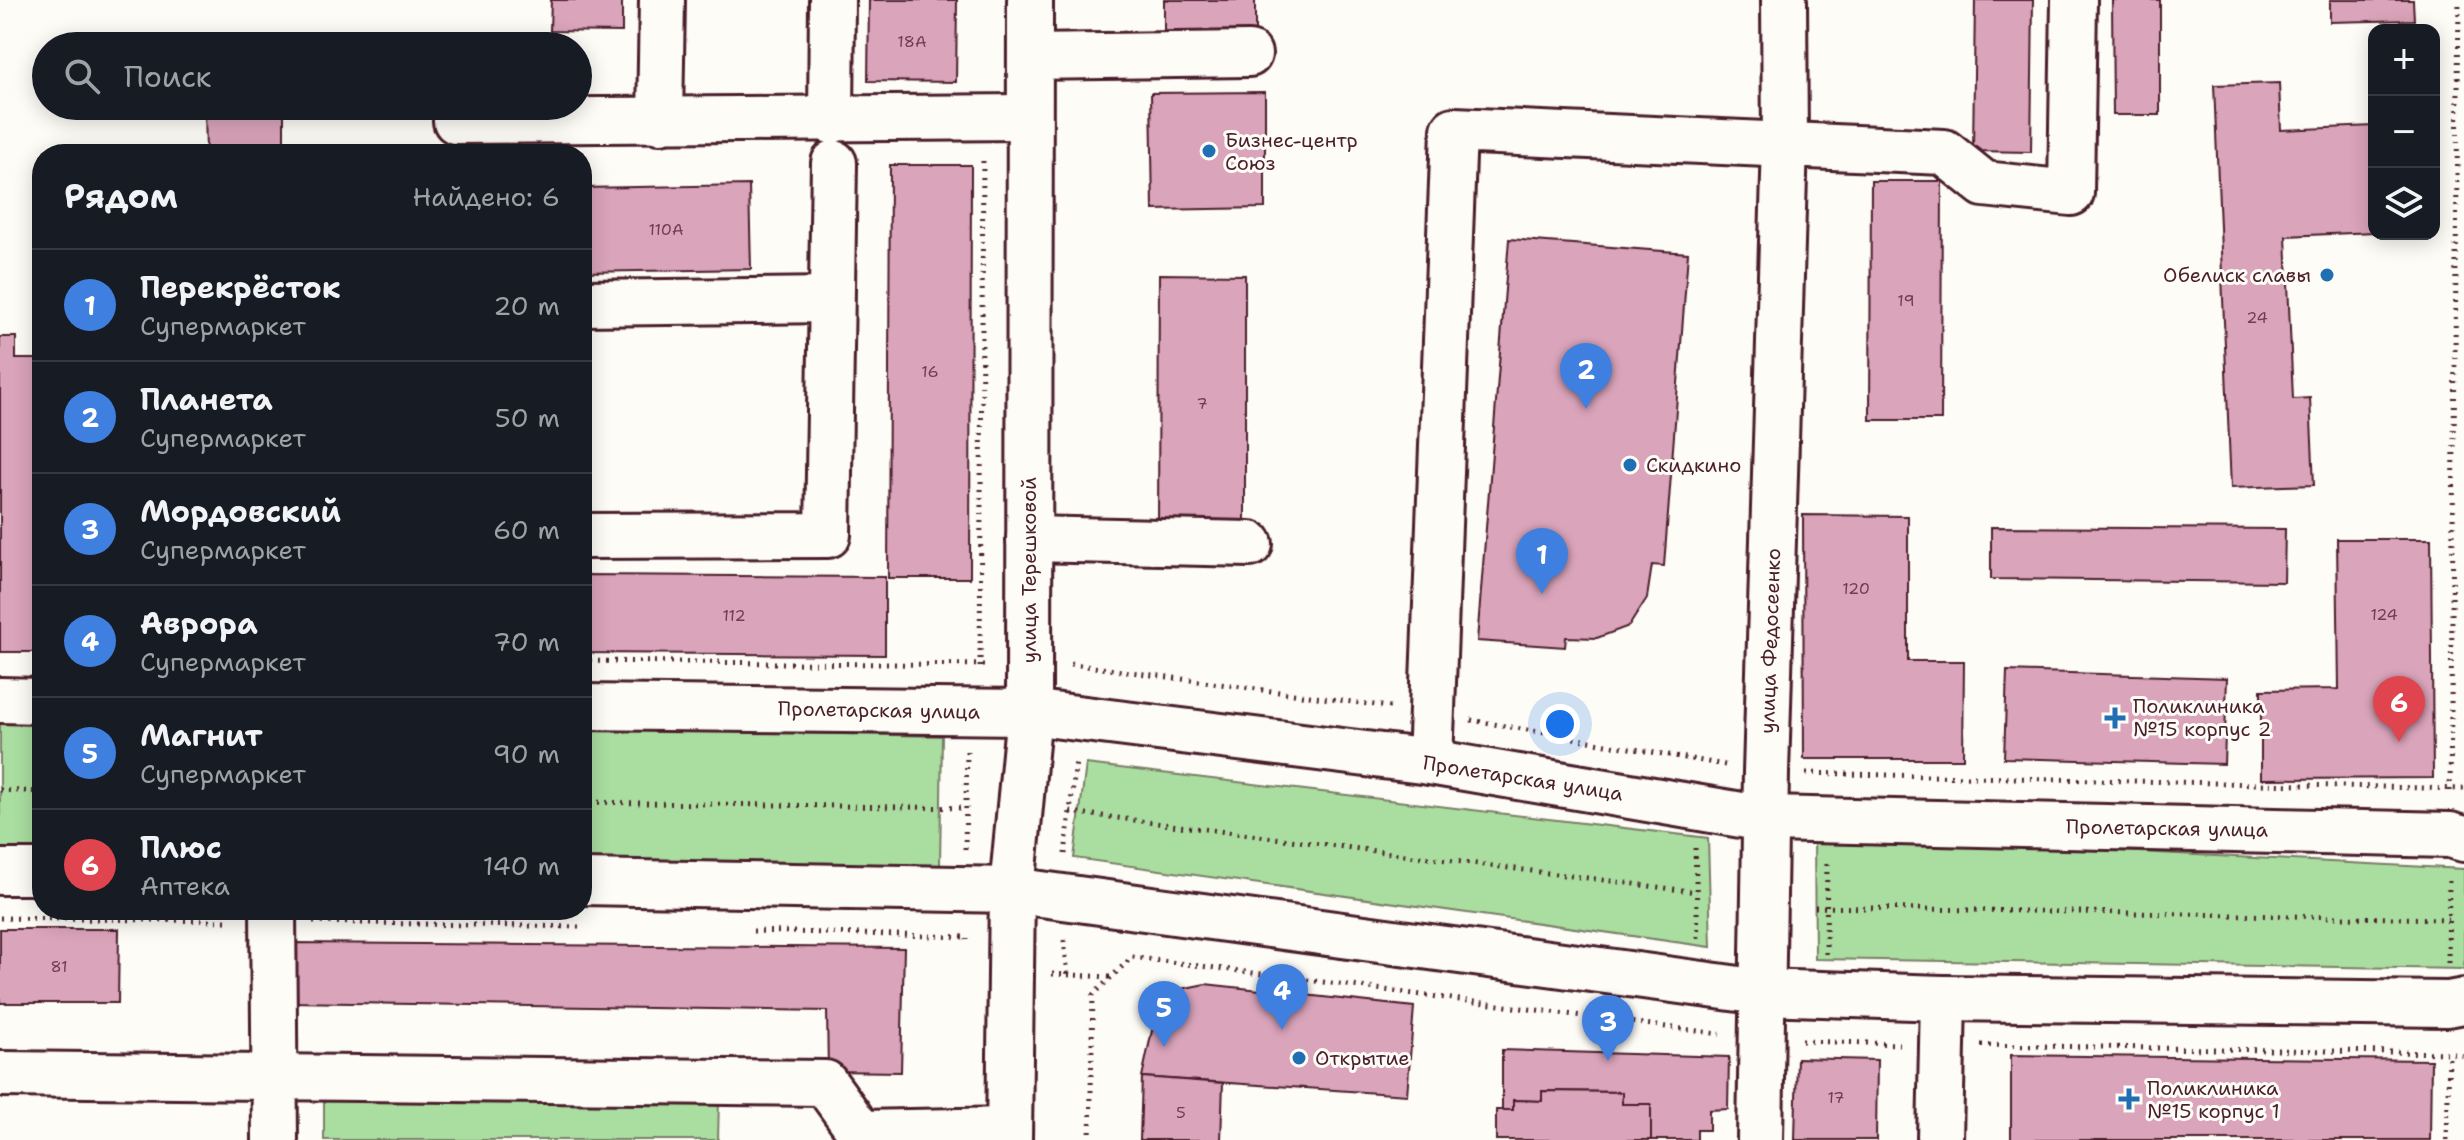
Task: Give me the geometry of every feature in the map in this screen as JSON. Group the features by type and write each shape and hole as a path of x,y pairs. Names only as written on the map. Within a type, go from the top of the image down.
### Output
{"street":[{"path":"660,121 662,0"},
{"path":"592,536 828,535 832,0"},
{"name":"улица Терешковой","path":"1009,1135 1012,890 1029,712 1030,0"},
{"name":"улица Федосеенко","path":"1760,1140 1766,772 1785,143 1784,0"},
{"path":"1430,762 1454,130 1944,152 1984,184 2071,193 2074,0"},
{"path":"1030,57 1249,54"},
{"path":"456,121 660,121 832,142 984,119 1029,117"},
{"path":"592,303 831,300"},
{"path":"1029,539 1250,544"},
{"path":"0,700 32,701"},
{"name":"Пролетарская улица","path":"592,707 1029,712 1430,762 1765,819 2450,835 2464,839"},
{"path":"0,872 32,872"},
{"path":"592,882 1012,890 1761,992 1943,998 2448,1004 2464,1001"},
{"path":"273,920 275,1140"},
{"path":"1940,1140 1943,998"},
{"path":"0,1074 825,1083 861,1133 1009,1135"}],"path":[{"path":"2450,788 2459,0"},
{"path":"967,947 964,889 967,711 980,665 984,119"},
{"path":"592,661 1078,664 1432,713 1766,772 2464,789"},
{"path":"1068,975 1060,897 1080,719 1078,664"},
{"path":"0,790 32,792"},
{"path":"592,802 966,808"},
{"path":"1070,812 1697,892"},
{"path":"1695,840 1698,952"},
{"path":"1826,954 1827,847"},
{"path":"1815,907 2448,919"},
{"path":"0,918 32,918"},
{"path":"386,920 585,927"},
{"path":"744,931 967,937"},
{"path":"2449,1053 2464,1056"}],"green space":[{"path":"0,719 32,720 32,850 0,850"},
{"path":"592,729 942,736 940,866 592,860"},
{"path":"1086,764 1708,838 1711,947 1074,858"},
{"path":"1814,835 2464,869 2464,969 1815,959"},
{"path":"324,1094 719,1099 718,1140 324,1140"}],"building":[{"path":"551,0 622,0 622,32 550,31"},
{"path":"869,0 957,0 956,82 868,81"},
{"path":"1164,0 1255,0 1255,42 1164,41"},
{"path":"1975,0 2033,0 2031,152 1973,151"},
{"path":"2112,0 2160,0 2160,115 2113,115"},
{"path":"2330,0 2413,0 2414,20 2330,22"},
{"path":"2279,83 2281,130 2368,126 2368,232 2286,236 2293,399 2310,398 2314,485 2231,488 2214,85"},
{"name":"Бизнес-центр Союз","path":"1265,92 1265,208 1153,210 1151,93"},
{"path":"205,120 284,120 284,144 206,144"},
{"path":"890,165 971,165 970,578 888,578"},
{"path":"1871,181 1942,181 1941,420 1870,420"},
{"path":"749,185 751,269 592,272 592,188"},
{"path":"1509,239 1688,253 1664,566 1652,565 1647,598 1629,626 1597,638 1566,637 1565,647 1477,641"},
{"path":"1159,274 1245,275 1245,531 1158,531"},
{"path":"0,337 16,337 16,359 32,359 32,652 0,652"},
{"path":"1803,515 1908,516 1908,661 1964,661 1963,759 1804,759"},
{"path":"1991,527 2285,529 2284,582 1991,579"},
{"path":"2337,539 2431,539 2433,778 2261,779 2261,690 2339,689"},
{"path":"592,575 885,577 885,655 592,653"},
{"name":"Поликлиника №15 корпус 2","path":"2007,671 2227,678 2224,764 2004,758"},
{"path":"0,929 119,929 118,1003 0,1003"},
{"path":"292,943 904,948 901,1072 828,1071 827,1011 291,1002"},
{"path":"1205,984 1414,1007 1407,1095 1142,1077 1156,1012 1171,991"},
{"path":"1502,1050 1729,1057 1728,1109 1709,1110 1709,1130 1697,1130 1697,1140 1651,1140 1651,1104 1622,1104 1622,1092 1542,1091 1542,1101 1513,1100 1513,1110 1502,1110"},
{"path":"2011,1055 2431,1060 2430,1140 2011,1140"},
{"path":"1797,1058 1877,1060 1876,1140 1795,1140"},
{"path":"1142,1077 1223,1083 1221,1140 1140,1140"},
{"path":"1542,1091 1622,1092 1622,1104 1651,1104 1651,1140 1496,1140 1496,1110 1513,1110 1513,1100 1542,1101"}],"place":[{"name":"Бизнес-центр Союз","path":"1209,151"},
{"name":"Обелиск славы","path":"2327,275"},
{"name":"Планета","path":"1586,409"},
{"name":"Скидкино","path":"1630,465"},
{"name":"Перекрёсток","path":"1542,594"},
{"name":"Поликлиника №15 корпус 2","path":"2115,718"},
{"name":"Плюс","path":"2399,742"},
{"name":"Аврора","path":"1282,1030"},
{"name":"Магнит","path":"1164,1047"},
{"name":"Открытие","path":"1299,1058"},
{"name":"Мордовский","path":"1608,1061"},
{"name":"Поликлиника №15 корпус 1","path":"2129,1099"}]}
